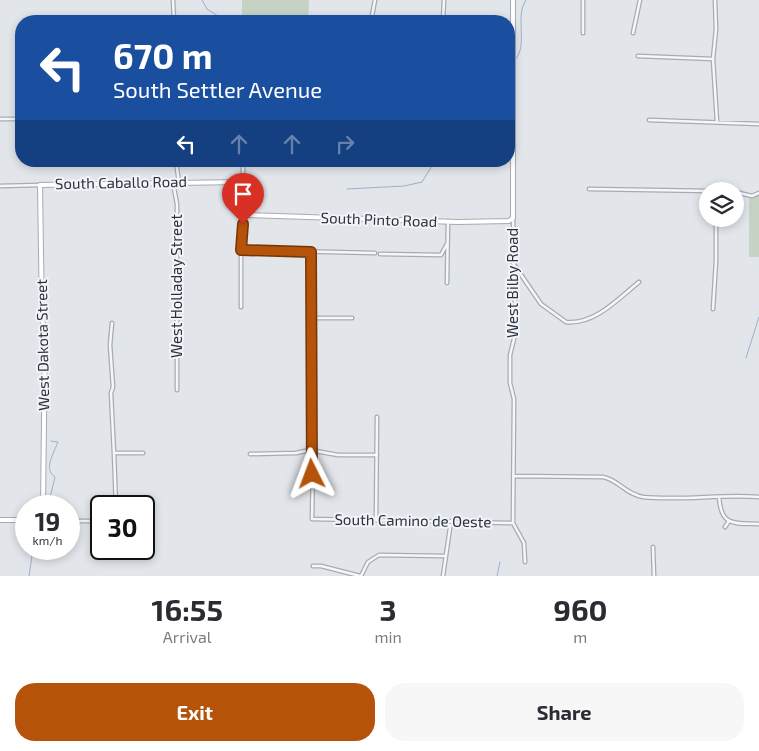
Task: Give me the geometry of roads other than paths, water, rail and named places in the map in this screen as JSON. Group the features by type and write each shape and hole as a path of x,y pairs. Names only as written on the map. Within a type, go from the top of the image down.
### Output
{"street":[{"path":"173,0 174,15"},
{"path":"372,15 375,0"},
{"path":"444,0 444,15"},
{"name":"West Bilby Road","path":"513,0 513,15"},
{"path":"583,33 584,0"},
{"path":"633,33 640,0"},
{"path":"715,0 713,59 717,122"},
{"path":"638,56 713,59"},
{"path":"0,119 15,119"},
{"path":"649,121 759,124"},
{"path":"177,167 179,183"},
{"path":"241,307 241,250 244,213 243,167"},
{"name":"West Bilby Road","path":"511,167 515,328 510,355 510,383 514,399 513,523 524,543 525,562"},
{"name":"South Caballo Road","path":"0,186 242,182"},
{"name":"West Holladay Street","path":"173,183 177,204 177,390"},
{"path":"641,189 642,183"},
{"name":"West Dakota Street","path":"40,185 42,317 45,337 43,495"},
{"path":"589,188 699,191"},
{"path":"744,194 752,196 759,193"},
{"name":"South Pinto Road","path":"244,213 269,217 448,221 503,222 513,218"},
{"path":"447,283 448,221"},
{"path":"713,309 716,227"},
{"path":"380,254 441,255 447,244"},
{"path":"241,250 375,254"},
{"path":"310,450 311,252"},
{"path":"513,263 541,304 566,322 585,319 604,310 622,298 639,282"},
{"path":"311,318 352,318"},
{"path":"112,323 110,345 113,387 111,393 116,495"},
{"path":"376,520 377,417"},
{"path":"250,454 296,453 310,450 338,455 377,455"},
{"name":"South Camino de Oeste","path":"310,450 312,519 513,523"},
{"path":"114,453 143,453"},
{"path":"514,476 603,477 611,479 621,488 643,497 759,497"},
{"path":"719,497 720,511 724,518 736,524 759,524"},
{"path":"0,520 15,520"},
{"path":"443,576 444,556 451,521"},
{"path":"725,527 729,521"},
{"path":"653,547 654,576"},
{"path":"313,566 321,566 361,576 368,562 379,555 444,556"}],"waterway":[{"path":"202,0 207,9 216,15"},
{"path":"515,60 521,46 521,14 526,0"},
{"path":"347,189 404,186 422,182 431,167"},
{"path":"746,358 759,317"},
{"path":"51,441 58,442 50,465 50,470 55,477 51,495"},
{"path":"29,576 31,560"},
{"path":"497,576 500,562"}]}
